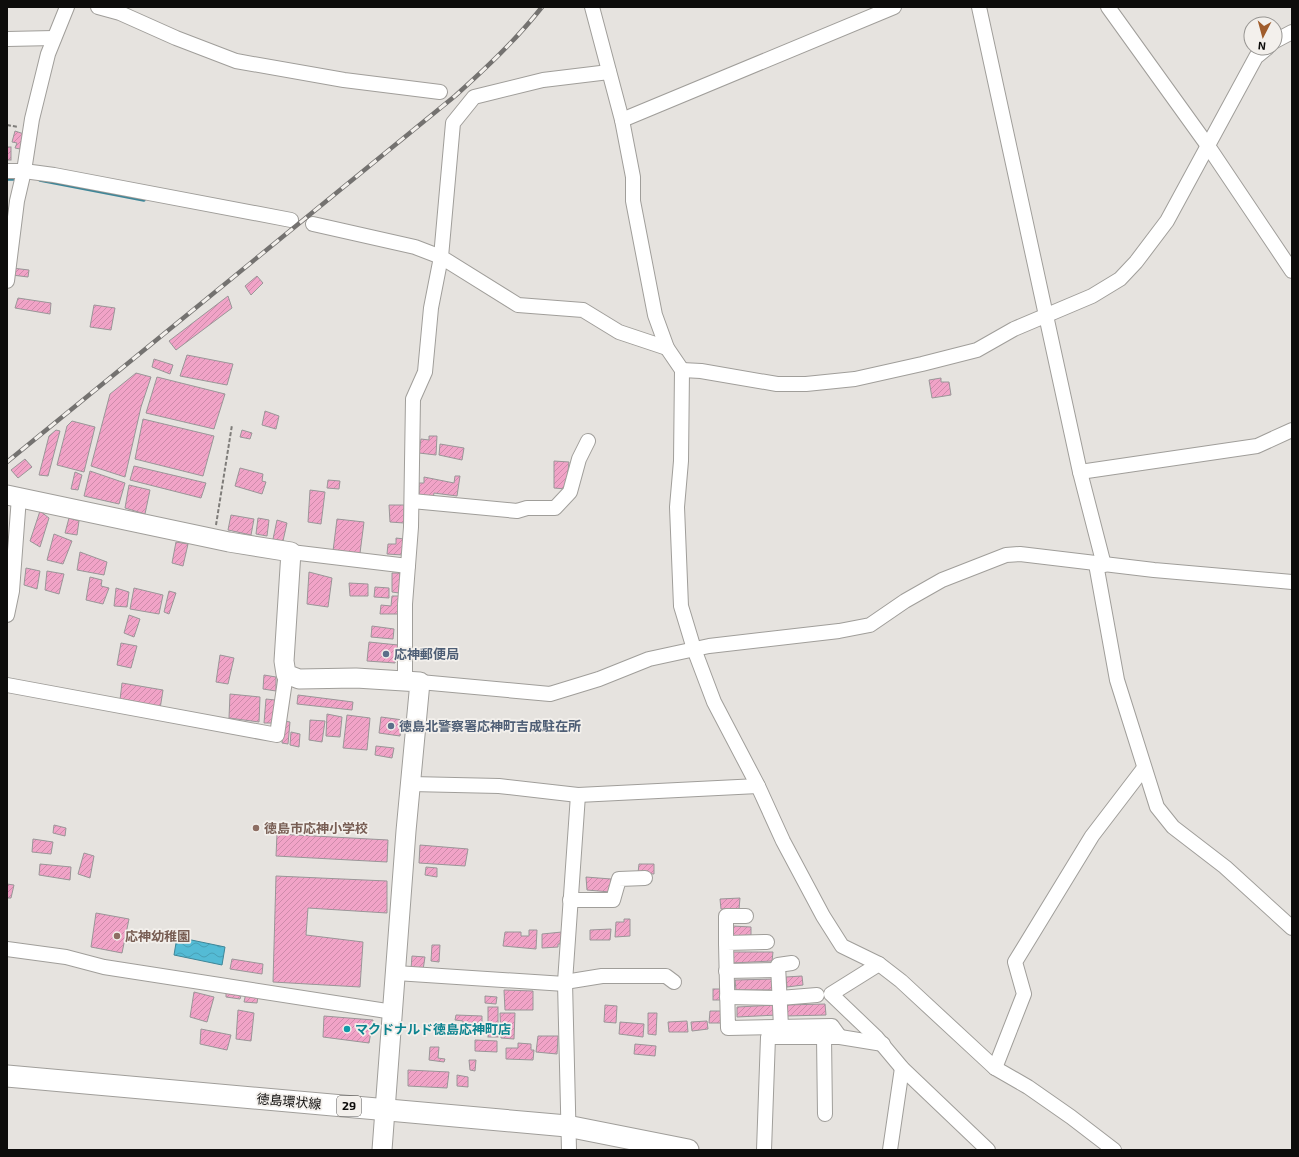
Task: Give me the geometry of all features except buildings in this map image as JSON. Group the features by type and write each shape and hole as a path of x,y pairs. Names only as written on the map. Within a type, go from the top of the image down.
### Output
{"main road":[{"name":"徳島環状線","path":"7,1076 385,1109 495,1121 567,1126 688,1150"}],"street":[{"path":"7,281 17,201 24,171 32,119 48,54 67,7"},
{"path":"98,7 120,13 176,38 236,61 344,80 440,92"},
{"path":"592,7 608,72 622,120 633,177 633,202 655,314 668,348 682,370 681,461 677,507 681,606 694,649 714,702 758,786 783,841 823,916 842,946 879,964 901,980 995,1068 1034,1091 1114,1150"},
{"path":"622,120 894,7"},
{"path":"979,7 1100,564 1117,680 1157,807 1173,827 1225,866 1292,928"},
{"path":"1108,7 1208,146 1292,270"},
{"path":"1283,37 1292,32"},
{"path":"7,39 54,38"},
{"path":"682,370 701,371 777,384 806,384 854,379 977,350 1014,328 1092,296 1120,279 1136,262 1167,221 1257,56"},
{"path":"382,1150 406,831 411,784 412,682 405,604 412,501 413,398 425,372 431,308 440,257 453,123 474,97 543,80 608,72"},
{"path":"7,171 24,171 54,175 291,220"},
{"path":"313,224 415,247 440,257 518,305 583,310 619,332 668,348"},
{"path":"1080,472 1257,446 1292,430"},
{"path":"412,501 517,511 527,508 555,508 570,492 579,459 588,441"},
{"path":"7,615 12,591 13,496 118,520 214,539 291,552 408,566"},
{"path":"7,685 276,735 286,674 284,661 291,552"},
{"path":"286,674 299,679 356,678 550,694 599,679 649,659 694,649 839,631 870,625 906,601 942,580 1006,555 1020,554 1154,570 1292,582"},
{"path":"995,1068 1024,994 1015,962 1092,836 1144,768"},
{"path":"411,784 499,786 578,795 758,786"},
{"path":"568,1150 565,983 578,795"},
{"path":"570,900 613,900 619,879 645,878"},
{"path":"746,916 726,916 728,1028 832,1026 840,1037"},
{"path":"726,943 766,942"},
{"path":"7,949 66,957 104,967 393,1012"},
{"path":"781,1027 778,965 792,963"},
{"path":"879,964 830,994 876,1036 902,1068 988,1150"},
{"path":"726,971 778,970"},
{"path":"396,973 565,983 602,976 666,976 674,982"},
{"path":"727,997 780,998 817,995"},
{"path":"764,1150 768,1037 840,1037 883,1044"},
{"path":"824,1037 825,1114"},
{"path":"890,1150 902,1068"}],"path":[{"path":"214,539 232,425"}],"water":[{"path":"177,937 225,947 222,965 174,955"}],"waterway":[{"path":"7,179 20,179"},
{"path":"40,180 144,200"}],"railway":[{"path":"7,462 455,96 522,31 542,7"}],"place":[{"name":"応神郵便局","path":"386,654"},
{"name":"徳島北警察署応神町吉成駐在所","path":"391,726"},
{"name":"徳島市応神小学校","path":"256,828"},
{"name":"応神幼稚園","path":"117,936"},
{"name":"マクドナルド徳島応神町店","path":"347,1029"}]}
